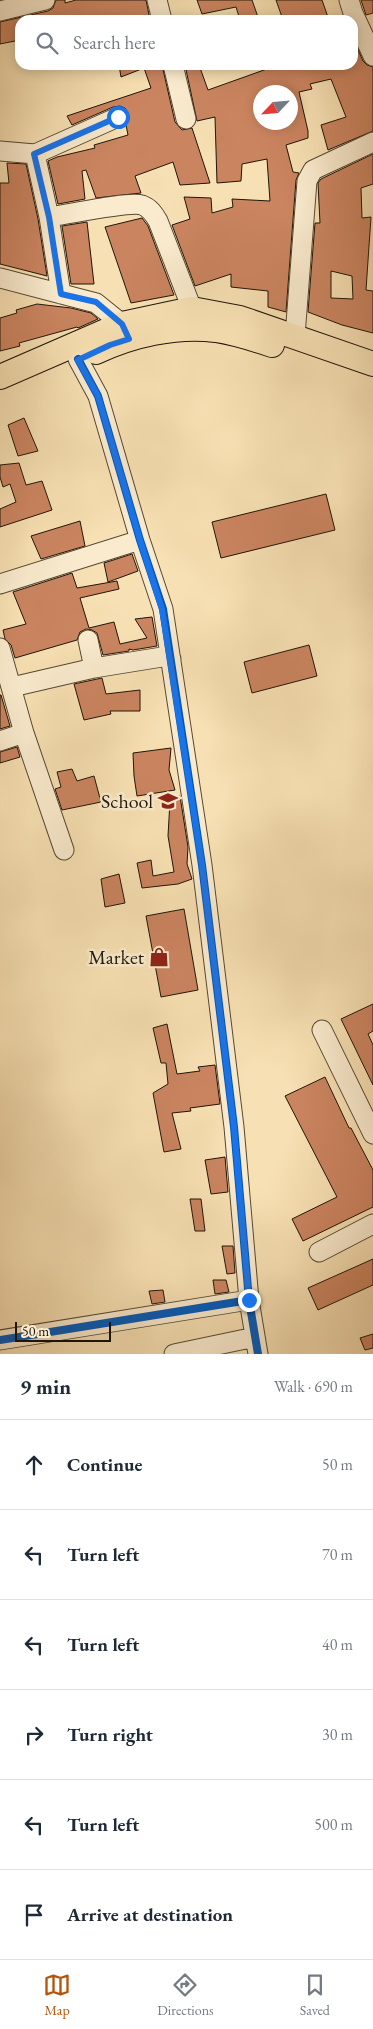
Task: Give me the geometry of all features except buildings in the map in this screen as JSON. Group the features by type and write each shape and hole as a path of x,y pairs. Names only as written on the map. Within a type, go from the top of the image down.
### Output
{"main road":[{"path":"0,377 192,309 240,318 373,364"},
{"path":"0,393 110,345 126,331 190,328 216,330 245,337 373,381"}],"street":[{"path":"0,11 45,0"},
{"path":"158,0 161,15"},
{"path":"349,0 353,15"},
{"path":"358,30 373,56"},
{"path":"174,70 186,119"},
{"path":"0,151 34,154 118,117"},
{"path":"295,336 309,175 313,170 373,142"},
{"path":"34,154 49,217 61,294"},
{"path":"49,217 127,205 141,205 152,211 158,221 192,309"},
{"path":"0,278 96,302 126,331"},
{"path":"78,360 98,396 162,609 207,904 234,1127 249,1300 256,1346 174,1354"},
{"path":"0,584 140,540"},
{"path":"88,640 94,668"},
{"path":"0,648 24,733 64,850"},
{"path":"12,687 94,668 162,657 171,659"},
{"path":"0,741 24,733"},
{"path":"322,1030 373,1134"},
{"path":"319,1252 373,1224"},
{"path":"9,1344 249,1300"}],"cycle path":[{"path":"78,359 98,396 140,540 163,609 202,865 234,1127 249,1300 258,1354"},
{"path":"0,1340 249,1300"}],"place":[{"name":"School","path":"168,801"},
{"name":"Market","path":"159,957"}],"route":[{"path":"118,117 34,154 49,217 61,294 96,302 122,324 129,339 110,345 78,360 98,396 162,609 202,865 234,1127 249,1300"}]}
